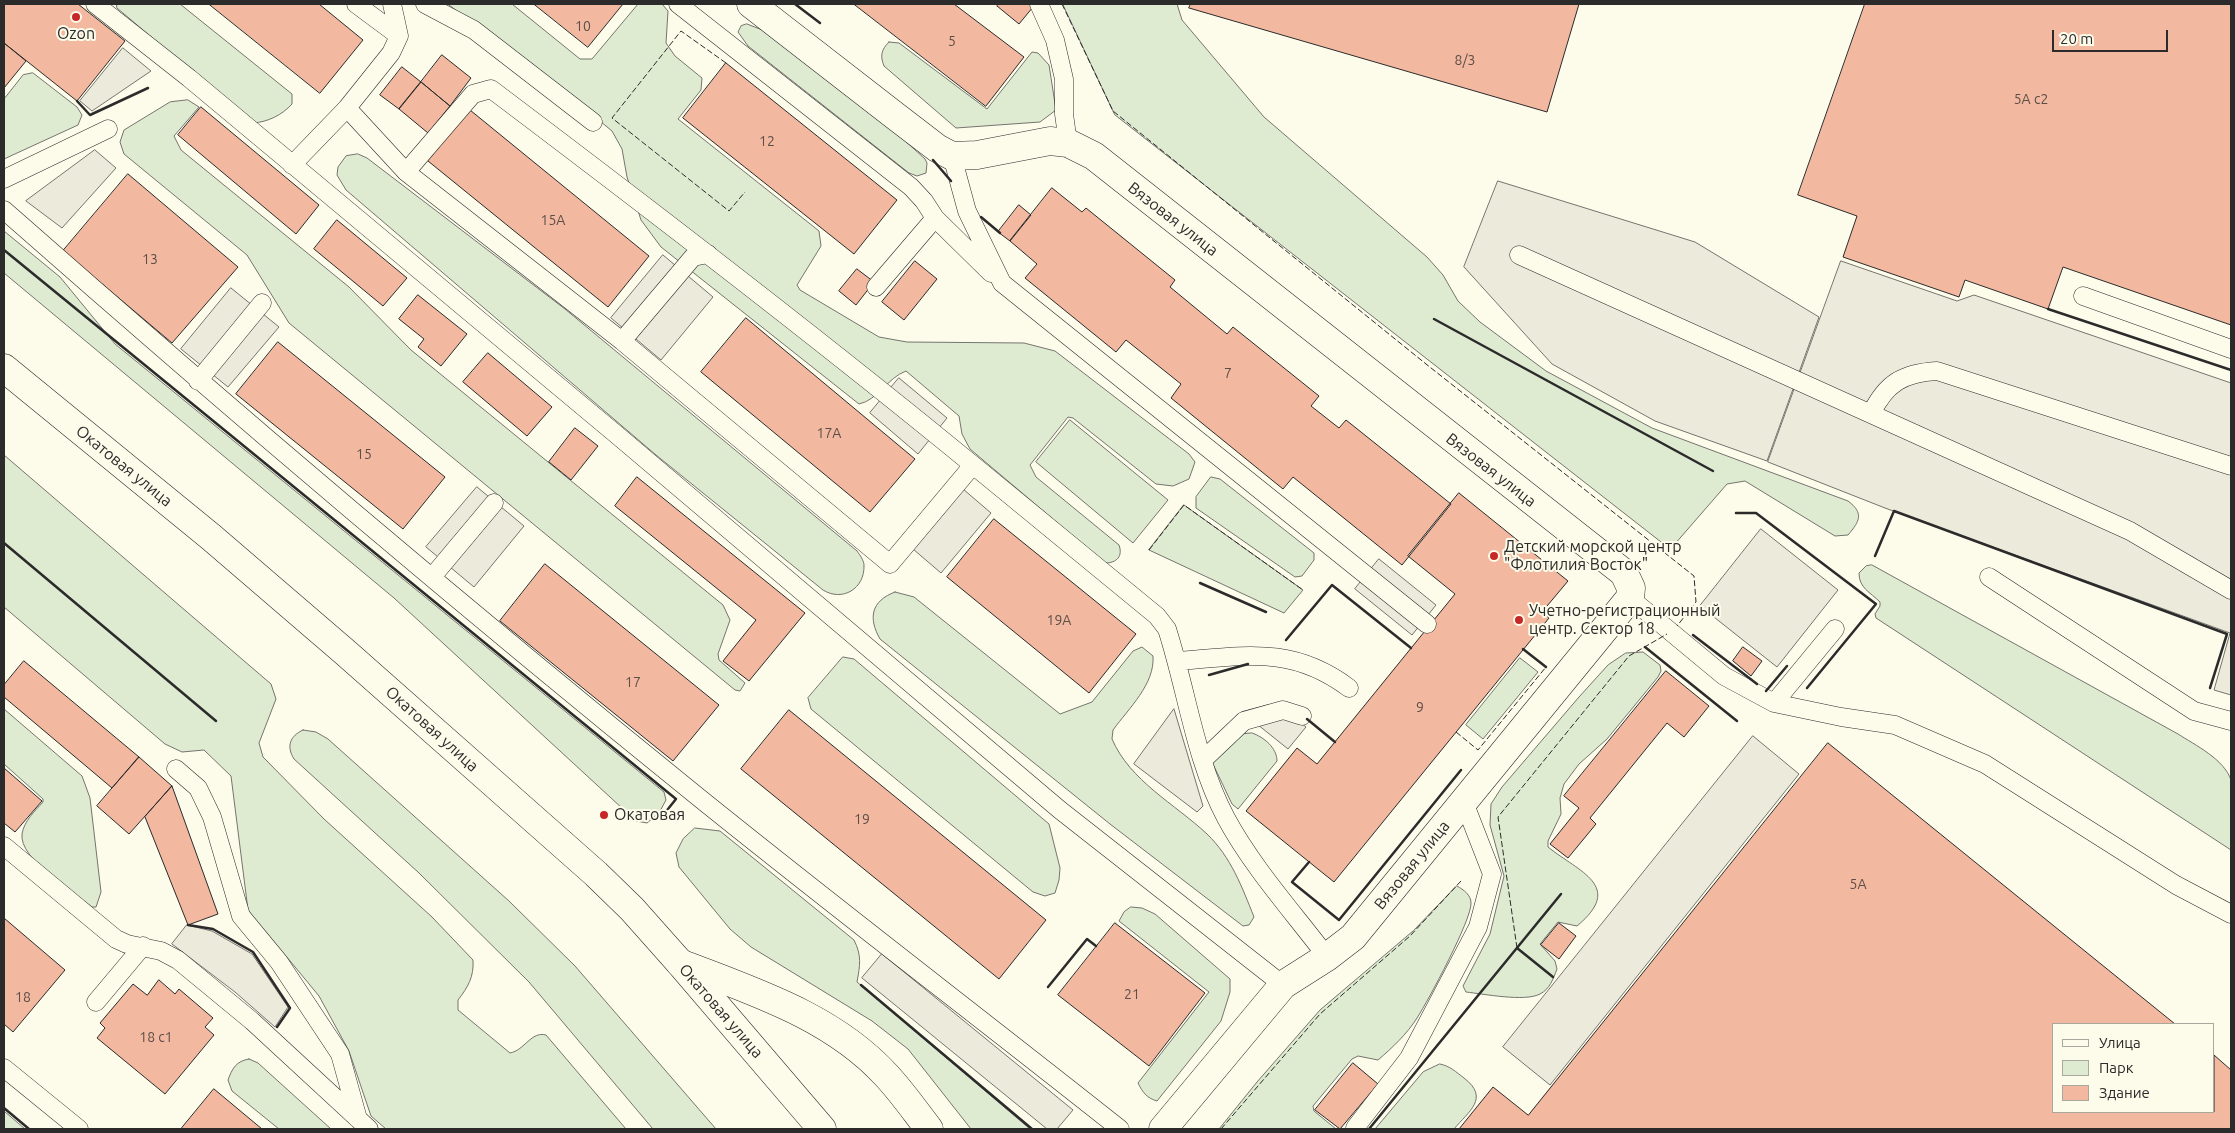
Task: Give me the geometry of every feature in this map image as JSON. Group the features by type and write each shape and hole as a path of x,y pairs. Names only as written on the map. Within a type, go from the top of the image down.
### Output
{"main road":[{"path":"751,4 894,116 952,156"},
{"name":"Вязовая улица","path":"952,156 977,155 1050,141 1068,143 1094,156 1624,573 1631,588 1630,598 1353,937 1327,957 1283,985 1163,1129"},
{"name":"Окатовая улица","path":"4,368 203,531 353,659 596,874 632,909 680,963 822,1129"},
{"path":"680,963 794,1008 855,1047 886,1075 929,1129"}],"lane":[{"path":"95,4 189,78 617,435 1060,810 1283,985"},
{"path":"356,4 399,36"},
{"path":"292,165 347,108 391,53 399,36 392,4"},
{"path":"425,4 474,30 593,122"},
{"path":"1039,4 1056,40 1064,79 1064,114 1068,143"},
{"path":"684,6 911,187 924,200 935,218 1002,283 1426,624"},
{"path":"406,172 472,94 492,89 882,390 1157,616 1167,629 1203,760 1226,817 1237,836 1327,957"},
{"path":"347,108 406,172 622,340 890,564 973,465"},
{"path":"4,179 108,129"},
{"path":"952,156 971,220 1002,283"},
{"path":"4,210 198,381 706,803 1120,1129"},
{"path":"876,287 935,218"},
{"path":"622,340 693,257 708,254"},
{"path":"1519,254 2130,531 2231,590"},
{"path":"2082,296 2231,349"},
{"path":"198,381 262,303"},
{"path":"1871,414 1877,401 1889,386 1914,373 1937,371 2231,466"},
{"path":"432,577 494,503"},
{"path":"1989,577 2194,711 2231,721"},
{"path":"1630,598 1724,676 1774,703 1841,717 1895,724 1985,764 2176,885 2231,914"},
{"path":"1774,703 1836,629"},
{"path":"1177,661 1273,656 1305,662 1322,669 1349,688"},
{"path":"1203,760 1244,721 1283,710 1302,716"},
{"path":"176,769 198,788 212,817 241,916 279,962 340,1054 364,1124"},
{"path":"1355,1128 1409,1058 1478,927 1492,874 1464,802"},
{"path":"4,846 116,939 127,944 161,951 178,960 252,1021 364,1124"},
{"path":"96,1002 143,946"},
{"path":"4,1068 78,1129"}],"green space":[{"path":"117,4 180,4 292,94 292,104 274,117 253,123 117,8"},
{"path":"448,4 512,4 580,59 592,59 638,4 662,4 668,11 666,43 675,56 702,78 701,90 678,119 819,231 821,246 797,285 800,290 879,337 907,342 1024,343 1055,351 1189,454 1195,462 1189,479 1173,486 1156,484 1073,418 1068,417 1030,465 1036,477 1119,545 1120,552 1118,558 1113,562 1105,563 970,449 962,434 959,416 906,371 899,374 872,398 859,404 661,247 641,220 627,177 622,149 612,131 555,84"},
{"path":"1063,4 1177,4 1182,20 1264,117 1427,257 1443,275 1458,301 1480,322 1546,371 1652,428 1848,501 1858,513 1855,525 1848,535 1835,536 1745,481 1727,484 1674,545 1661,542 1115,115"},
{"path":"747,24 765,31 901,137 925,159 927,163 926,173 917,176 909,173 748,46 738,32 741,26"},
{"path":"889,42 899,43 987,109 1032,52 1038,53 1049,65 1056,110 1040,122 956,128 884,66 882,53"},
{"path":"33,73 77,107 82,115 78,125 4,159 4,99 23,75"},
{"path":"188,100 199,107 174,136 181,150 349,287 411,350 723,605 730,620 718,654 719,660 745,683 740,691 735,690 289,323 247,255 124,154 120,142 124,130 170,102"},
{"path":"358,154 367,158 565,309 857,551 864,565 861,581 856,587 845,594 838,595 823,590 656,455 346,190 337,175 338,167 346,156"},
{"path":"4,231 60,277 115,344 664,792 666,800 659,813 647,823 636,821 394,598 4,273"},
{"path":"1070,420 1168,500 1133,543 1036,462"},
{"path":"4,455 271,684 276,699 259,743 263,757 324,819 432,917 473,960 471,977 458,1000 458,1010 510,1053 536,1036 546,1035 626,1129 386,1129 371,1116 349,1051 319,996 248,910 231,776 204,750 182,752 165,744 4,607"},
{"path":"1211,477 1220,479 1314,553 1314,560 1302,576 1295,577 1196,508 1196,497"},
{"path":"1184,505 1303,590 1284,613 1149,550"},
{"path":"1872,565 2178,734 2216,759 2227,772 2232,785 2231,850 1876,618 1875,614 1880,606 1880,602 1863,586 1859,578 1859,573 1866,566"},
{"path":"895,592 914,597 1060,714 1092,702 1133,651 1142,647 1153,656 1150,676 1140,695 1113,730 1112,739 1120,754 1142,780 1207,834 1223,852 1235,873 1254,917 1249,925 1243,926 1110,824 880,639 874,624 874,611 881,600"},
{"path":"1643,652 1660,665 1661,671 1607,739 1579,764 1564,784 1560,798 1561,814 1548,841 1548,847 1583,872 1592,881 1597,890 1597,900 1591,912 1577,926 1558,922 1540,944 1555,961 1557,969 1551,983 1543,992 1533,996 1515,997 1466,992 1463,986 1490,934 1504,876 1490,825 1491,804 1502,787 1579,697 1608,665 1626,653"},
{"path":"843,657 854,659 1049,824 1060,868 1055,893 1045,896 1033,892 811,709 808,698"},
{"path":"1520,658 1538,672 1483,739 1466,725"},
{"path":"4,709 82,776 90,798 101,892 96,907 92,907 49,874 29,854 23,844 22,834 25,825 30,816 43,802 43,799 4,764"},
{"path":"303,730 316,732 328,739 509,901 575,966 716,1129 653,1129 529,982 419,873 294,759 290,750 292,738"},
{"path":"1252,733 1261,737 1272,747 1277,761 1238,809 1232,804 1212,762 1243,734"},
{"path":"695,828 720,831 854,940 860,961 857,982 1030,1129 971,1129 908,1049 872,1021 751,947 730,929 679,867 676,853 683,839"},
{"path":"1457,886 1465,891 1470,898 1469,912 1465,925 1448,960 1417,1018 1409,1030 1378,1060 1358,1056 1352,1059 1313,1106 1314,1111 1336,1129 1219,1129 1320,1010 1413,931"},
{"path":"1131,907 1142,908 1155,914 1230,979 1230,992 1221,1021 1157,1101 1146,1095 1138,1083 1209,992 1119,921 1124,912"},
{"path":"249,1059 258,1063 331,1129 279,1129 232,1091 228,1080 231,1072 235,1066"},
{"path":"1440,1064 1450,1068 1464,1078 1472,1085 1476,1092 1476,1098 1471,1110 1454,1129 1375,1129 1423,1072"},
{"path":"4,1111 25,1129 4,1129"}],"shaded area":[{"path":"123,48 151,71 92,111 80,101"},
{"path":"95,150 116,168 62,228 26,201"},
{"path":"1498,181 1695,242 1819,317 1767,461 1655,421 1552,364 1464,267"},
{"path":"663,255 713,297 661,360 611,318"},
{"path":"1841,261 1957,301 1974,295 2231,383 2231,695 2214,690 2230,633 1885,508 1768,462"},
{"path":"231,288 279,327 228,387 181,349"},
{"path":"899,378 947,418 918,454 870,413"},
{"path":"477,487 524,526 474,587 426,547"},
{"path":"963,489 991,513 941,573 913,549"},
{"path":"1761,529 1838,590 1777,667 1700,606"},
{"path":"1379,559 1436,605 1412,635 1355,589"},
{"path":"1268,705 1285,710 1306,727 1288,749 1242,712"},
{"path":"1174,709 1203,806 1197,812 1134,764"},
{"path":"1753,736 1799,774 1550,1085 1503,1047"},
{"path":"187,925 212,931 252,954 288,1007 275,1027 235,992 172,944"},
{"path":"882,954 1073,1110 1057,1129 1047,1129 862,978"}],"building":[{"path":"4,4 78,4 125,41 77,101 4,43"},
{"path":"209,4 319,4 363,40 320,93"},
{"path":"534,4 623,4 588,47"},
{"path":"854,4 954,4 1024,57 986,106"},
{"path":"999,4 1029,4 1033,7 1019,24 997,6"},
{"path":"1191,4 1579,4 1547,112 1189,8"},
{"path":"1865,4 2231,4 2231,325 2063,267 2048,309 1965,280 1959,297 1843,257 1857,216 1798,195"},
{"path":"4,43 26,61 4,88"},
{"path":"442,55 471,78 450,106 421,82"},
{"path":"726,63 897,200 854,254 683,118"},
{"path":"402,67 421,82 399,109 380,95"},
{"path":"421,82 450,106 428,133 399,109"},
{"path":"201,107 319,205 296,234 178,135"},
{"path":"470,110 649,256 608,307 428,161"},
{"path":"128,174 238,267 172,343 63,251"},
{"path":"1052,188 1082,212 1086,208 1175,280 1170,287 1227,334 1233,327 1319,396 1311,406 1339,428 1346,420 1451,504 1402,565 1293,477 1283,489 1171,398 1181,384 1126,340 1116,352 1025,278 1037,264 1010,241"},
{"path":"1019,205 1031,215 1010,241 998,232"},
{"path":"337,220 407,278 383,306 314,249"},
{"path":"915,261 937,279 904,320 882,302"},
{"path":"857,269 874,282 856,305 839,291"},
{"path":"418,295 467,334 441,366 418,347 424,339 399,319"},
{"path":"746,318 915,459 870,512 701,372"},
{"path":"278,342 445,477 403,529 236,394"},
{"path":"488,353 552,407 527,436 463,382"},
{"path":"575,428 598,446 571,480 549,462"},
{"path":"637,477 805,613 749,681 723,661 756,620 615,506"},
{"path":"1459,493 1568,581 1542,612 1549,618 1334,882 1246,811 1297,748 1317,764 1455,594 1408,556"},
{"path":"994,519 1136,634 1089,693 947,577"},
{"path":"545,564 719,705 673,761 500,621"},
{"path":"1743,647 1762,661 1751,676 1733,661"},
{"path":"24,661 139,757 112,788 4,697 4,685"},
{"path":"1666,671 1709,706 1684,737 1667,723 1590,818 1596,824 1568,858 1550,844 1579,808 1564,796"},
{"path":"789,710 1046,920 999,979 741,769"},
{"path":"1828,743 2174,1023 2052,1023 2052,1113 2215,1113 2215,1056 2231,1070 2231,1129 1459,1129 1493,1087 1528,1115"},
{"path":"139,757 172,786 129,834 97,806"},
{"path":"4,768 42,801 15,832 4,823"},
{"path":"172,786 218,914 188,925 145,817"},
{"path":"4,918 65,970 13,1032 4,1024"},
{"path":"1115,923 1205,993 1149,1066 1058,995"},
{"path":"1559,923 1576,936 1559,959 1541,945"},
{"path":"159,980 175,994 179,989 213,1018 205,1027 214,1035 165,1094 97,1038 105,1028 100,1023 133,984 147,995"},
{"path":"1353,1063 1378,1084 1340,1129 1315,1110"},
{"path":"214,1089 262,1129 181,1129"}],"fence":[{"path":"1062,4 1113,111 1426,364 1694,576 1696,602 1677,626"},
{"path":"726,63 681,31 612,118 729,211 745,192"},
{"path":"1149,550 1184,505 1303,590"},
{"path":"1517,948 1498,817 1629,656 1667,634"},
{"path":"1456,732 1478,750 1546,667"},
{"path":"1221,1129 1320,1014 1410,936 1461,881"}],"wall":[{"path":"795,4 820,23"},
{"path":"77,101 90,115 148,88"},
{"path":"933,160 951,181"},
{"path":"981,217 1000,233"},
{"path":"4,250 676,799 664,814"},
{"path":"2048,309 2231,370"},
{"path":"1434,319 1713,471"},
{"path":"1875,556 1894,511 2227,634 2210,688"},
{"path":"1736,513 1756,513 1876,604 1807,688"},
{"path":"4,543 216,721"},
{"path":"1200,583 1266,612"},
{"path":"1286,640 1332,585 1411,648"},
{"path":"1693,635 1757,684"},
{"path":"1645,647 1737,721"},
{"path":"1523,649 1546,667"},
{"path":"1209,675 1248,664"},
{"path":"1766,691 1787,666"},
{"path":"1307,719 1335,742"},
{"path":"1309,862 1292,882 1339,920 1461,770"},
{"path":"1369,1129 1561,894"},
{"path":"188,925 213,929 253,952 290,1008 277,1027"},
{"path":"1048,987 1087,939 1096,946"},
{"path":"1517,948 1553,977"},
{"path":"861,985 1032,1129"},
{"path":"4,1108 29,1129"}],"place":[{"name":"Ozon","path":"76,17"},
{"name":"Детский морской центр \"Флотилия Восток\"","path":"1494,556"},
{"name":"Учетно-регистрационный центр. Сектор 18","path":"1519,620"},
{"name":"Окатовая","path":"604,815"}]}
